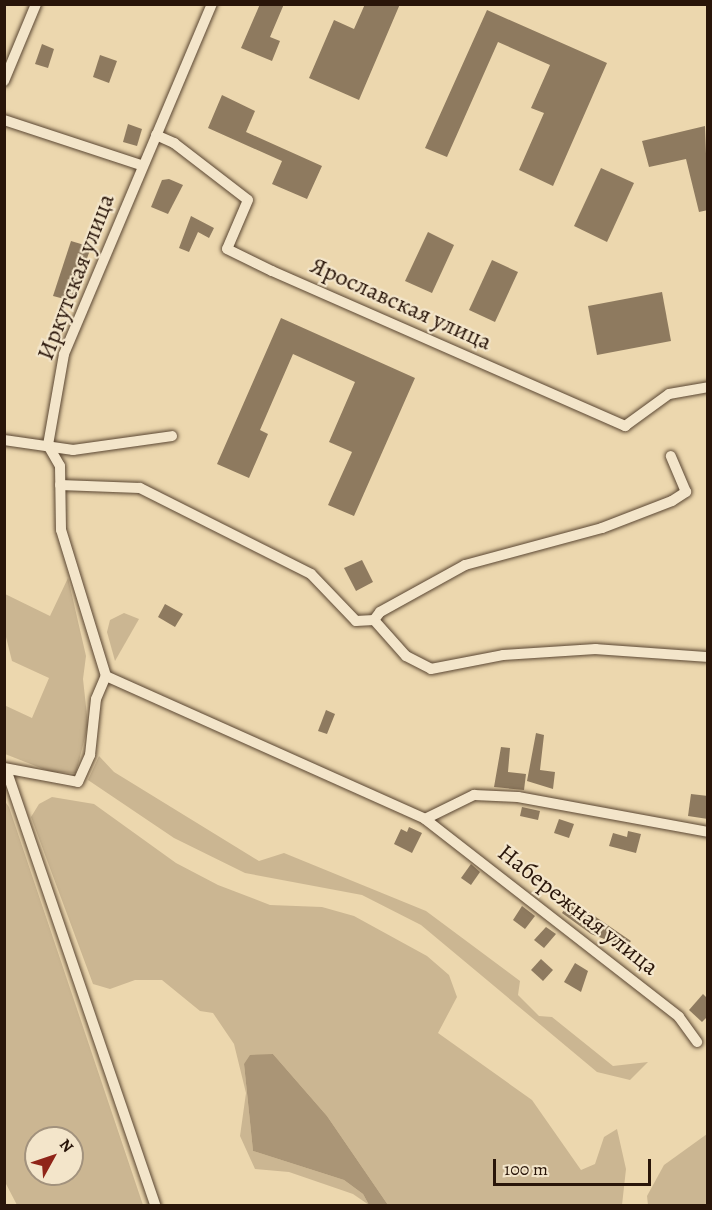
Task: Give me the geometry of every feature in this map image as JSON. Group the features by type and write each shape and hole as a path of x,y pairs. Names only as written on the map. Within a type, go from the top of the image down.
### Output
{"street":[{"path":"4,81 36,4"},
{"name":"Иркутская улица","path":"48,445 64,354 141,165 212,4"},
{"path":"4,120 141,165"},
{"name":"Ярославская улица","path":"156,135 174,142 248,200 226,249 625,426 669,394 708,387"},
{"path":"4,440 103,448 172,436"},
{"path":"48,445 60,466 61,530 106,676 96,699 90,755 78,782 5,769 156,1206"},
{"path":"60,485 140,488 311,574 356,621 374,620 380,612 465,565 602,528 672,501 686,492 671,456"},
{"path":"374,620 406,656 431,669 503,655 596,649 682,659 708,657"},
{"name":"Набережная улица","path":"106,676 425,819 679,1017 697,1042"},
{"path":"425,819 474,795 518,797 708,832"}],"shaded area":[{"path":"68,578 86,656 83,679 88,725 76,773 51,772 5,754 4,705 32,718 49,678 12,661 5,633 5,594 50,616"},
{"path":"124,613 139,619 115,661 107,632 110,620"},
{"path":"99,756 114,772 259,861 284,853 426,911 520,981 518,995 539,1016 552,1017 613,1066 648,1062 630,1080 597,1072 421,925 362,895 245,873 174,838 88,780"},
{"path":"52,797 94,804 176,863 218,885 270,905 322,907 354,916 427,956 449,975 457,997 438,1033 532,1100 581,1170 595,1164 604,1137 617,1129 626,1169 622,1205 388,1205 327,1116 273,1054 244,1064 253,1151 344,1180 363,1194 369,1205 353,1194 289,1172 255,1169 240,1136 246,1093 234,1044 213,1013 200,1011 162,980 135,980 110,989 93,984 31,817 39,804"},
{"path":"4,800 9,807 143,1205 17,1205 5,1182"},
{"path":"273,1054 327,1116 388,1205 369,1205 363,1194 344,1180 253,1151 244,1064 250,1055"},
{"path":"707,1134 707,1205 648,1205 647,1196 664,1165"}],"building":[{"path":"260,4 284,4 270,37 280,41 272,61 241,48"},
{"path":"365,4 400,4 359,100 309,78 334,20 354,29"},
{"path":"487,10 607,63 553,186 519,170 544,113 531,108 550,65 498,42 447,157 425,148"},
{"path":"42,44 54,49 48,68 35,64"},
{"path":"100,55 117,61 109,83 93,77"},
{"path":"222,95 255,111 246,132 322,166 307,199 272,184 282,161 208,128"},
{"path":"128,124 142,129 137,146 123,142"},
{"path":"705,126 708,210 699,212 686,159 649,167 642,141"},
{"path":"601,168 634,183 607,242 574,226"},
{"path":"169,179 183,185 168,214 151,207 162,180"},
{"path":"191,216 214,228 209,238 198,232 189,252 179,248"},
{"path":"428,232 454,245 432,293 405,281"},
{"path":"71,241 91,247 72,301 53,296"},
{"path":"492,260 518,272 495,322 469,310"},
{"path":"662,292 671,341 597,355 588,306"},
{"path":"281,318 415,378 354,516 328,505 352,452 329,442 355,382 293,354 260,430 268,434 249,478 217,464"},
{"path":"362,560 373,582 356,591 344,568"},
{"path":"165,604 183,614 175,627 158,617"},
{"path":"326,710 335,714 327,734 318,731"},
{"path":"536,733 544,735 540,770 555,772 553,789 527,781"},
{"path":"501,747 510,748 508,772 526,774 524,790 494,787"},
{"path":"691,794 708,796 708,819 688,816"},
{"path":"522,807 540,811 538,820 520,816"},
{"path":"559,819 574,824 569,838 554,833"},
{"path":"409,827 422,833 412,853 394,844 401,829 407,832"},
{"path":"628,831 641,834 636,853 609,846 613,833 627,837"},
{"path":"471,864 480,872 471,885 461,878"},
{"path":"571,900 631,941 626,947 591,934 562,913"},
{"path":"522,906 535,916 525,929 513,920"},
{"path":"546,927 556,934 544,948 534,940"},
{"path":"541,959 553,970 543,981 531,970"},
{"path":"575,963 588,971 581,992 564,982"},
{"path":"703,994 708,999 708,1016 702,1022 689,1010"}]}
